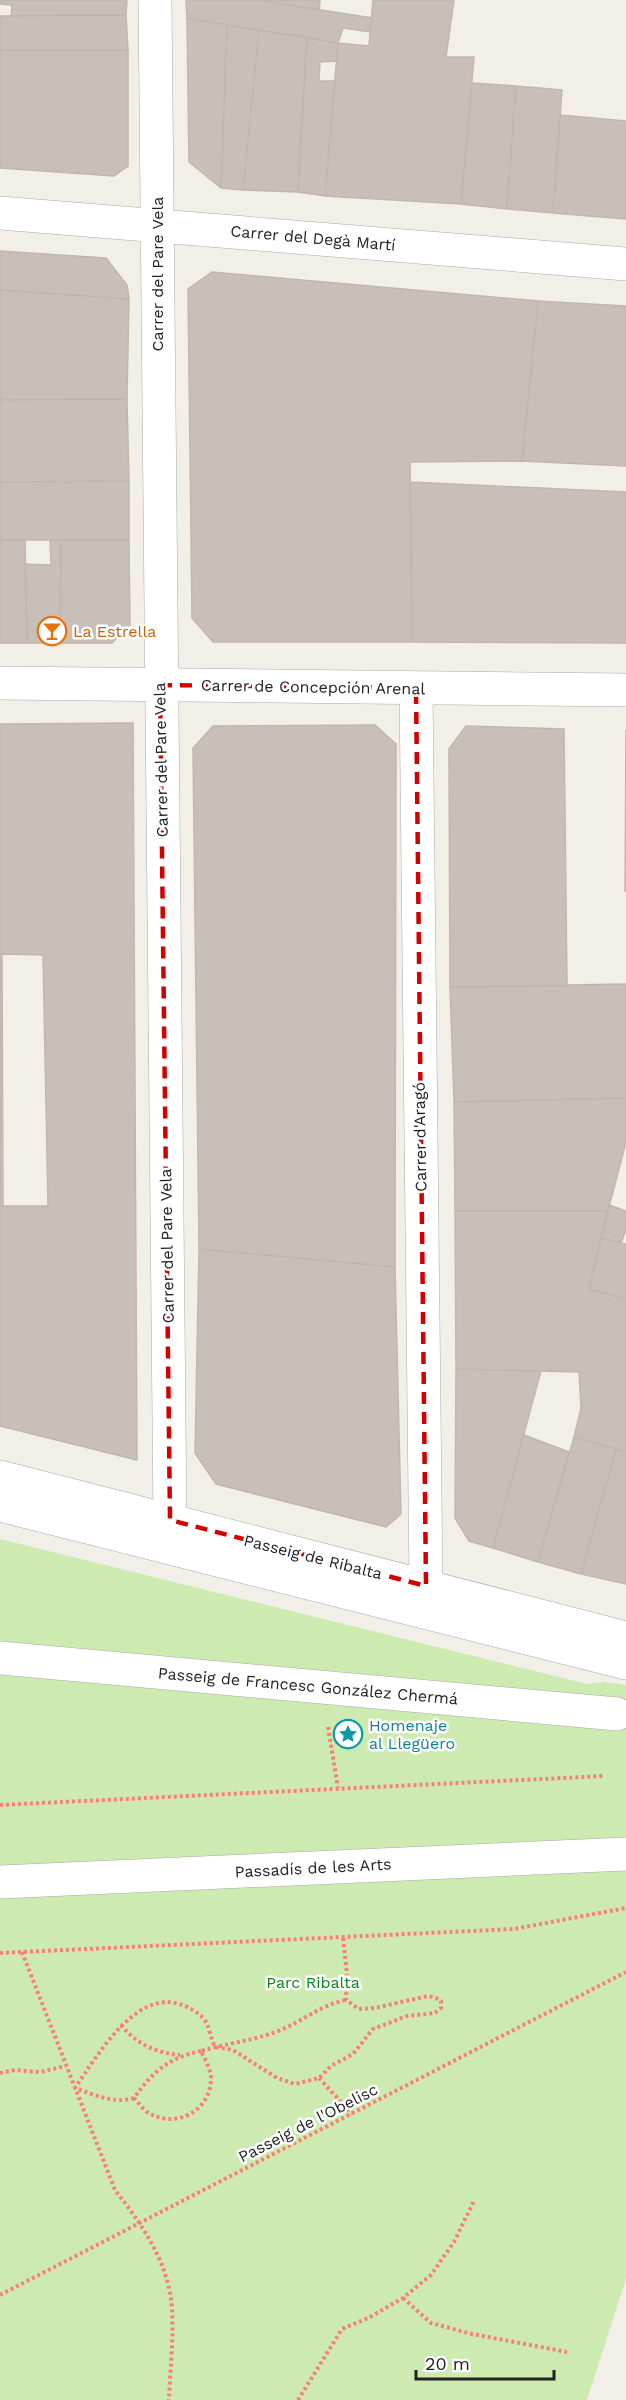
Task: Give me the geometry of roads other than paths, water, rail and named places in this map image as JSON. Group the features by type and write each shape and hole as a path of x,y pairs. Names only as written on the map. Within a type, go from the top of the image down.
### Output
{"street":[{"name":"Carrer del Pare Vela","path":"154,0 170,1520"},
{"name":"Carrer del Degà Martí","path":"0,213 626,264"},
{"name":"Carrer de Concepción Arenal","path":"0,684 626,690"},
{"name":"Carrer d'Aragó","path":"416,688 426,1586"},
{"name":"Passeig de Ribalta","path":"0,1477 626,1638"},
{"name":"Passeig de Ribalta","path":"0,1506 626,1664"},
{"name":"Passeig de Francesc González Chermá","path":"0,1658 617,1714"},
{"name":"Passadís de les Arts","path":"0,1882 626,1854"}],"place":[{"name":"La Estrella","path":"52,631"},
{"name":"Homenaje al Llegüero","path":"348,1734"}],"park label":[{"name":"Parc Ribalta","path":"313,1982"}]}
